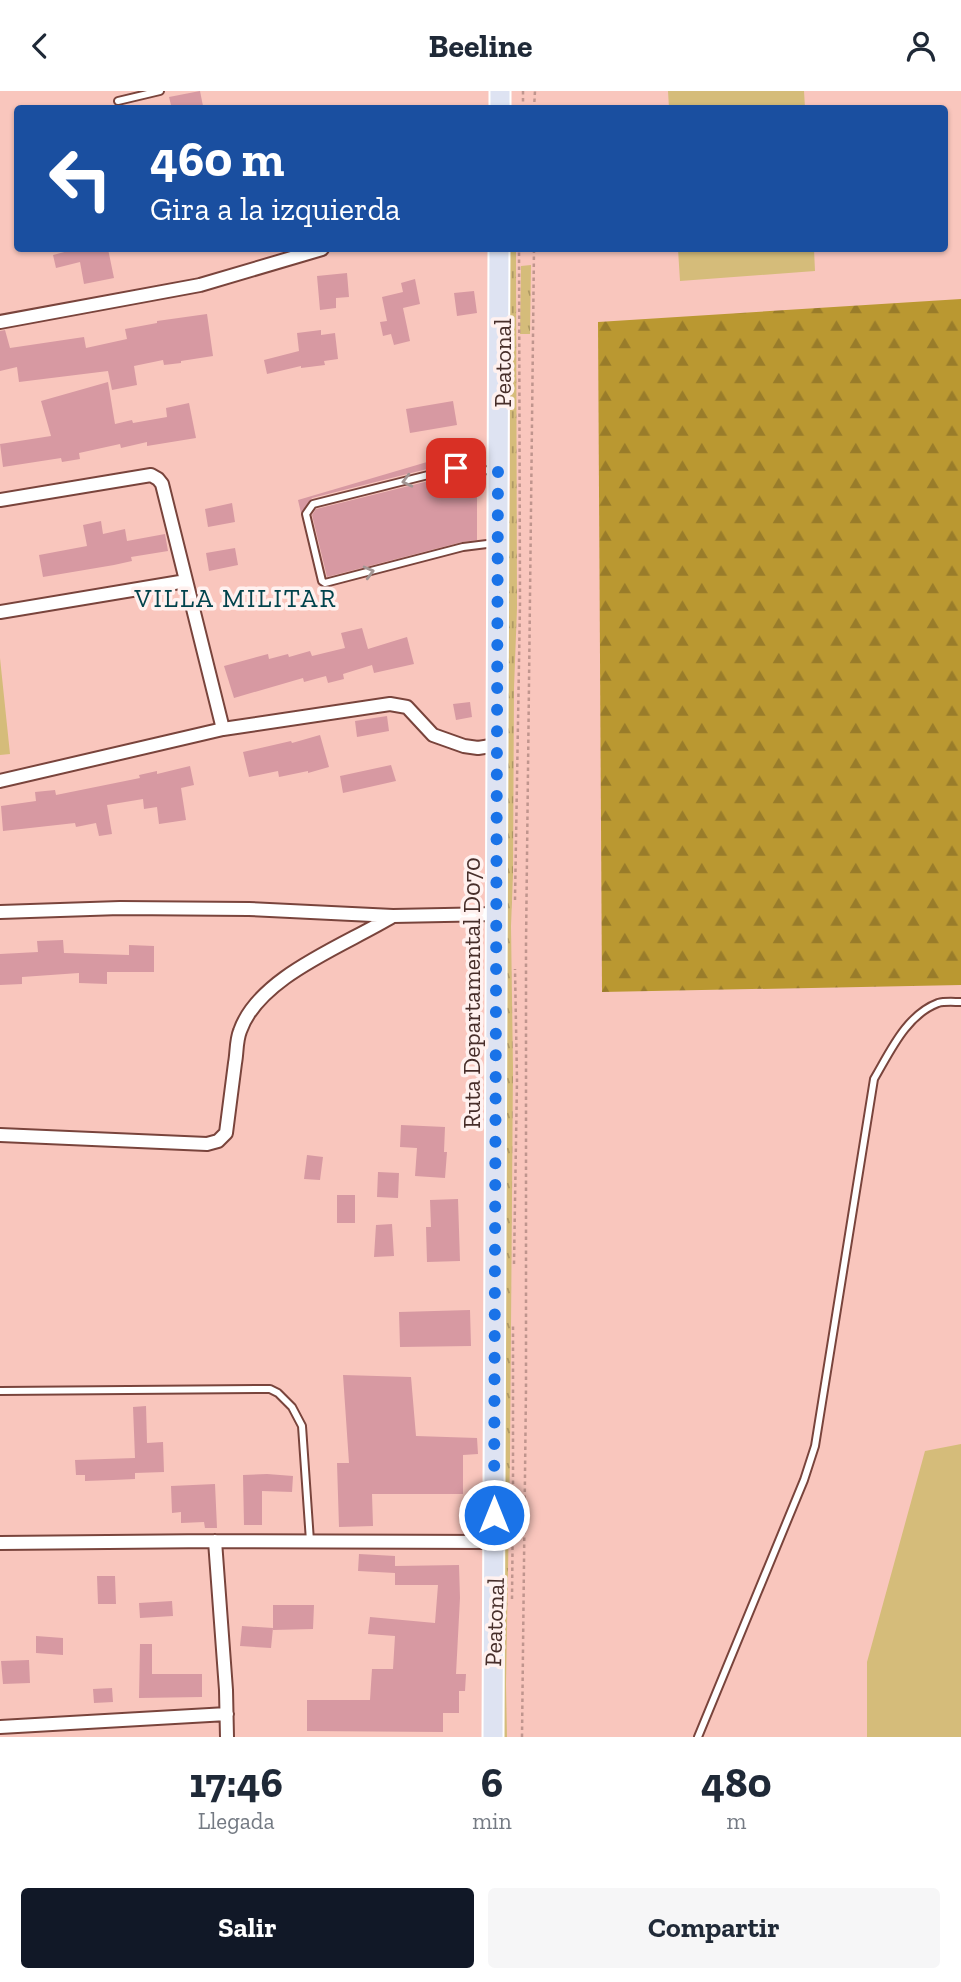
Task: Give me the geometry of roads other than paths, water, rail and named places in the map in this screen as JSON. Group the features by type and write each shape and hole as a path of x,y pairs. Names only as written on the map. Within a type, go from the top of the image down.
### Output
{"main road":[{"name":"Ruta Departamental D070","path":"493,1737 499,252"}],"street":[{"path":"0,322 200,285 312,252"},
{"path":"0,500 151,475 158,479 162,484 223,729"},
{"path":"0,612 186,581"},
{"path":"0,781 223,729 390,704 407,707 433,735 464,746 478,748 497,745"},
{"path":"0,912 223,908 393,916 496,914"},
{"path":"0,1135 207,1144 218,1141 226,1133 239,1034 256,1002 311,961 393,916"},
{"path":"215,1541 227,1737"},
{"path":"0,1543 494,1542"},
{"path":"0,1727 227,1714"}],"lane":[{"path":"118,101 160,91"},
{"path":"498,471 456,468 313,504 306,514 322,581 325,583 463,547 498,542"},
{"path":"698,1737 804,1480 815,1446 874,1079 916,1015 941,1002 961,1002"},
{"path":"0,1391 270,1389 292,1407 302,1426 310,1541"}],"district":[{"name":"VILLA MILITAR","path":"236,598"}]}
